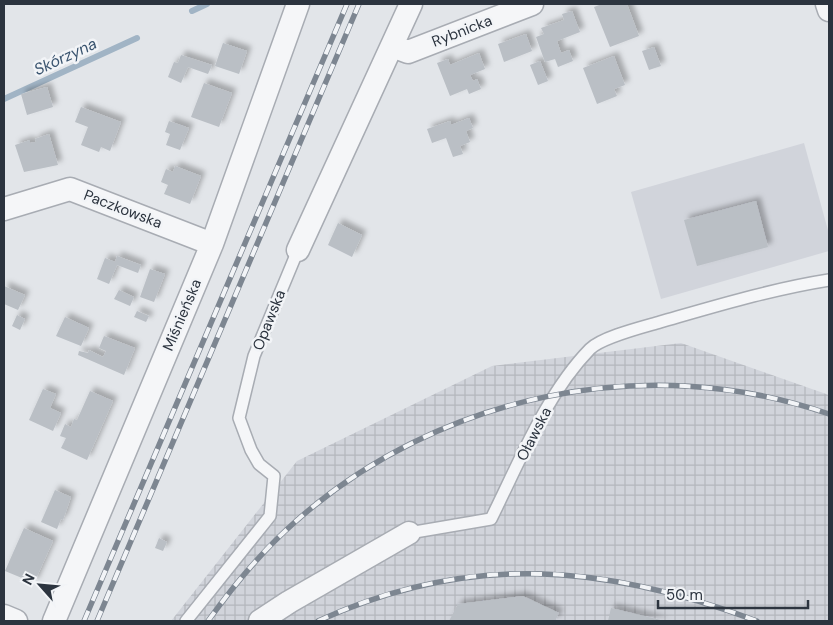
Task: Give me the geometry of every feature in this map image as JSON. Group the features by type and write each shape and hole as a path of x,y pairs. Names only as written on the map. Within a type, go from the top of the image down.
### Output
{"street":[{"name":"Miśnieńska","path":"54,621 212,244 298,4"},
{"name":"Opawska","path":"298,250 411,4"},
{"name":"Rybnicka","path":"392,46 408,52 532,4"},
{"path":"826,4 829,10"},
{"name":"Paczkowska","path":"4,209 70,189 212,244"},
{"name":"Oławska","path":"260,621 289,602 409,533"},
{"path":"4,616 16,621"}],"lane":[{"name":"Opawska","path":"186,621 270,516 274,476 259,464 251,450 239,418 254,356 298,250"},
{"name":"Oławska","path":"409,533 491,519 555,394 591,348 621,334 700,311 792,286 829,280"}],"shaded area":[{"path":"804,143 829,234 829,251 661,299 631,192"},
{"path":"681,343 829,395 829,621 171,621 297,461 492,366"}],"building":[{"path":"602,4 627,4 639,36 610,47 594,7"},
{"path":"572,11 580,32 557,41 561,53 569,50 573,61 558,67 555,59 545,62 536,37 544,34 541,28 564,20 562,14"},
{"path":"526,34 532,51 504,62 498,44"},
{"path":"223,43 247,51 239,74 215,66"},
{"path":"654,47 661,66 649,70 642,51"},
{"path":"479,53 485,69 470,75 473,81 477,79 481,89 469,94 467,89 450,96 437,63 448,59 450,65"},
{"path":"181,55 212,65 208,74 188,67 181,83 168,77 174,62 178,63"},
{"path":"614,56 625,85 614,89 617,96 597,104 583,68"},
{"path":"540,61 548,81 538,85 530,65"},
{"path":"204,83 232,93 219,127 191,117"},
{"path":"47,87 53,107 27,115 21,94"},
{"path":"81,107 121,122 110,151 101,147 99,152 81,145 88,127 75,122"},
{"path":"469,118 473,128 466,131 470,142 460,146 463,154 453,157 446,138 432,143 427,129 450,121 451,125"},
{"path":"169,121 189,128 180,150 166,145 170,134 165,132"},
{"path":"49,134 58,165 24,172 15,145 30,140 30,143 36,142 35,139"},
{"path":"175,166 201,176 190,204 164,194 168,185 161,182 166,169 173,172"},
{"path":"756,201 768,247 697,266 684,220"},
{"path":"338,223 362,235 352,257 328,245"},
{"path":"117,256 141,265 138,273 117,265 109,284 97,279 105,258 115,262"},
{"path":"150,269 165,274 154,302 140,297"},
{"path":"4,286 25,295 18,310 4,304"},
{"path":"119,290 134,297 130,306 114,299"},
{"path":"137,311 149,316 146,322 134,317"},
{"path":"17,315 25,319 20,330 12,326"},
{"path":"65,317 89,328 81,346 56,336"},
{"path":"104,336 135,348 124,375 78,355 79,351 88,353 89,350 103,357 106,351 99,348"},
{"path":"43,389 56,394 50,408 61,413 53,431 29,420"},
{"path":"90,391 113,401 87,460 61,448 66,438 60,436 65,424 71,427 74,419 77,420"},
{"path":"55,490 71,497 63,520 61,519 57,529 41,522"},
{"path":"24,528 53,541 34,583 5,571"},
{"path":"159,538 167,542 163,551 155,548"},
{"path":"523,596 559,613 555,621 449,621 458,604"},
{"path":"611,608 665,621 608,621"}],"waterway":[{"name":"Skórzyna","path":"192,11 207,4"},
{"name":"Skórzyna","path":"4,99 137,38"}],"railway":[{"path":"84,621 347,4"},
{"path":"97,621 359,4"},
{"path":"208,621 238,582 271,545 295,522 352,478 414,442 479,415 548,396 618,387 689,386 760,395 829,414"},
{"path":"318,621 374,599 429,584 483,576 537,574 591,578 646,587 701,602 757,621"}]}
